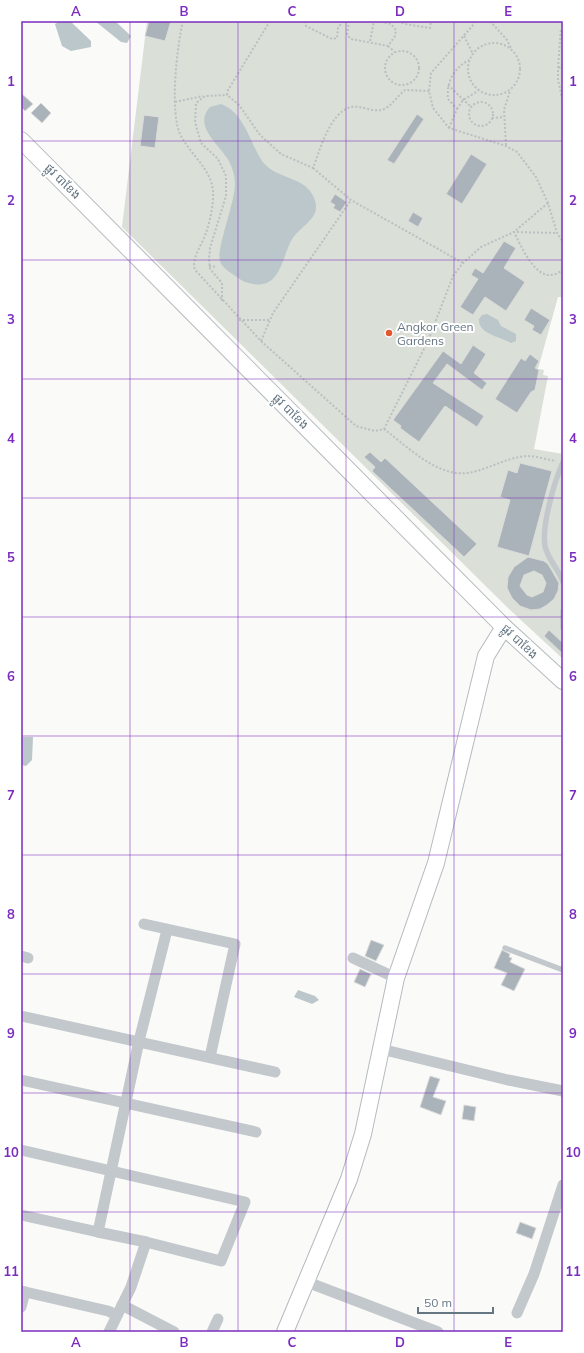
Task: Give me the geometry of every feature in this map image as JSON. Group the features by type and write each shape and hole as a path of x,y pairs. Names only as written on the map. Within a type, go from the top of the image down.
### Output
{"street":[{"name":"ផ្លូវ បាខែង","path":"21,140 504,627 563,681"},
{"path":"285,1332 349,1179 363,1134 396,978 436,862 486,656 504,627"},
{"path":"144,924 235,944 210,1057"},
{"path":"98,1232 139,1042 167,930"},
{"path":"353,958 396,978"},
{"path":"21,1016 275,1072"},
{"path":"381,1049 508,1080 563,1091"},
{"path":"21,1080 127,1102 256,1132"},
{"path":"21,1150 245,1202 221,1261 146,1242 21,1214"},
{"path":"517,1313 534,1274 563,1185"},
{"path":"109,1332 138,1268 146,1242"},
{"path":"307,1282 438,1332"},
{"path":"21,1307 23,1292 108,1311 119,1310 174,1332"},
{"path":"212,1332 218,1319"}],"lane":[{"path":"563,462 545,524 543,539 547,552 563,582"},
{"path":"563,611 563,628"},
{"path":"505,948 563,970"}],"path":[{"path":"183,21 177,58 175,102 176,122 180,134 209,176 213,189 207,232 195,257 194,267 201,279 239,320 261,341 356,426 375,431 384,429 436,466 452,473 483,469 520,456 563,462"},
{"path":"227,95 228,90 270,21"},
{"path":"304,21 306,26 332,39 338,38 338,28 343,21"},
{"path":"349,21 347,35 351,39 370,41 388,46 395,52"},
{"path":"370,41 374,21"},
{"path":"378,21 391,24 396,30 395,36 388,46"},
{"path":"398,21 405,24 430,28 431,21"},
{"path":"490,21 507,40 518,58 521,72 517,83 510,91 504,110 506,146"},
{"path":"473,22 464,36 432,73 429,91 433,108 450,128 506,146 517,152 528,164 536,177 548,203 557,233 563,242"},
{"path":"561,28 558,79 563,103"},
{"path":"464,36 473,54"},
{"path":"457,110 452,106 448,99 448,85 457,68 469,60 479,48 493,43 502,44 511,48"},
{"path":"405,51 414,56 419,65 418,74 411,82 407,83 402,85 391,81 385,71 387,60 395,52 405,51"},
{"path":"469,60 468,74 471,82 478,91 489,95 498,96 510,91"},
{"path":"558,69 563,64"},
{"path":"407,83 407,90"},
{"path":"448,85 471,106"},
{"path":"313,168 331,123 342,111 352,106 381,110 407,90 429,91"},
{"path":"450,128 457,110 463,100 478,91"},
{"path":"175,102 205,96 227,95 239,105 260,135 281,154 313,168 350,200 463,262"},
{"path":"205,96 196,103 194,122 201,142 218,159 226,176 226,196 210,248 209,266 213,274 222,283 222,301"},
{"path":"479,102 486,103 492,110 492,118 489,124 483,126 475,125 468,116 471,106 479,102"},
{"path":"492,118 504,117"},
{"path":"261,341 269,320 350,200"},
{"path":"384,429 428,341 453,276 463,262 480,247 514,232 548,203"},
{"path":"514,232 557,233"},
{"path":"514,232 523,252 544,274 552,275 563,270"},
{"path":"209,266 217,267"},
{"path":"239,320 269,320"}],"shaded area":[{"path":"60,21 70,21 91,41 91,47 71,51 62,46 55,24"},
{"path":"95,21 115,21 131,36 127,43 121,42"},
{"name":"Angkor Green Gardens","path":"147,21 563,21 563,297 558,297 538,369 544,370 543,375 548,376 534,449 563,454 563,659 509,609 122,227"},
{"path":"221,104 229,108 241,121 258,154 267,167 308,188 315,202 316,209 314,215 291,241 279,271 269,282 262,284 253,284 243,281 227,270 220,261 219,255 232,202 235,181 229,161 209,134 204,121 205,114 210,107"},
{"path":"487,314 498,320 501,326 516,334 516,341 511,343 486,332 482,328 479,319 482,315"},
{"path":"21,737 33,737 32,760 26,766 21,765"},
{"path":"298,990 315,996 319,1000 312,1004 294,997"}],"building":[{"path":"149,21 171,21 165,41 145,36"},
{"path":"21,93 33,104 25,111 21,107"},
{"path":"41,103 51,113 42,123 31,113"},
{"path":"417,114 424,119 394,164 387,160"},
{"path":"144,115 159,117 155,148 140,146"},
{"path":"471,154 487,164 462,204 446,194"},
{"path":"335,194 347,202 340,212 333,208 335,205 330,202"},
{"path":"413,212 423,218 418,227 408,221"},
{"path":"504,241 516,248 504,268 525,282 506,311 485,297 473,315 460,307 478,279 471,275 475,268 483,273"},
{"path":"531,308 550,320 541,335 532,330 534,326 524,320"},
{"path":"473,345 486,354 474,373 487,383 482,390 447,364 433,383 484,416 477,427 445,406 419,442 400,428 401,426 393,420 443,351 461,364"},
{"path":"530,354 539,361 535,368 539,370 535,390 531,392 517,413 495,399 521,358 525,361"},
{"path":"370,452 381,462 385,458 477,544 464,557 372,471 375,467 364,457"},
{"path":"520,463 552,471 529,556 497,547 510,500 500,497 508,470 517,473"},
{"path":"528,557 544,561 548,564 559,583 558,591 554,599 540,609 531,610 520,606 512,598 507,588 508,577 514,567","holes":["534,571 542,575 546,583 543,592 532,597 527,595 520,586 524,575"]},
{"path":"549,630 563,643 563,654 544,636"},
{"path":"371,940 384,945 376,961 365,956"},
{"path":"502,950 510,954 509,957 512,958 510,962 525,969 514,991 501,985 507,973 494,968"},
{"path":"360,969 371,974 365,987 354,982"},
{"path":"430,1076 440,1079 433,1097 446,1101 441,1115 420,1107"},
{"path":"464,1105 476,1107 474,1121 462,1119"},
{"path":"520,1222 536,1228 532,1239 516,1233"}],"place":[{"name":"Angkor Green Gardens","path":"389,333"}]}
